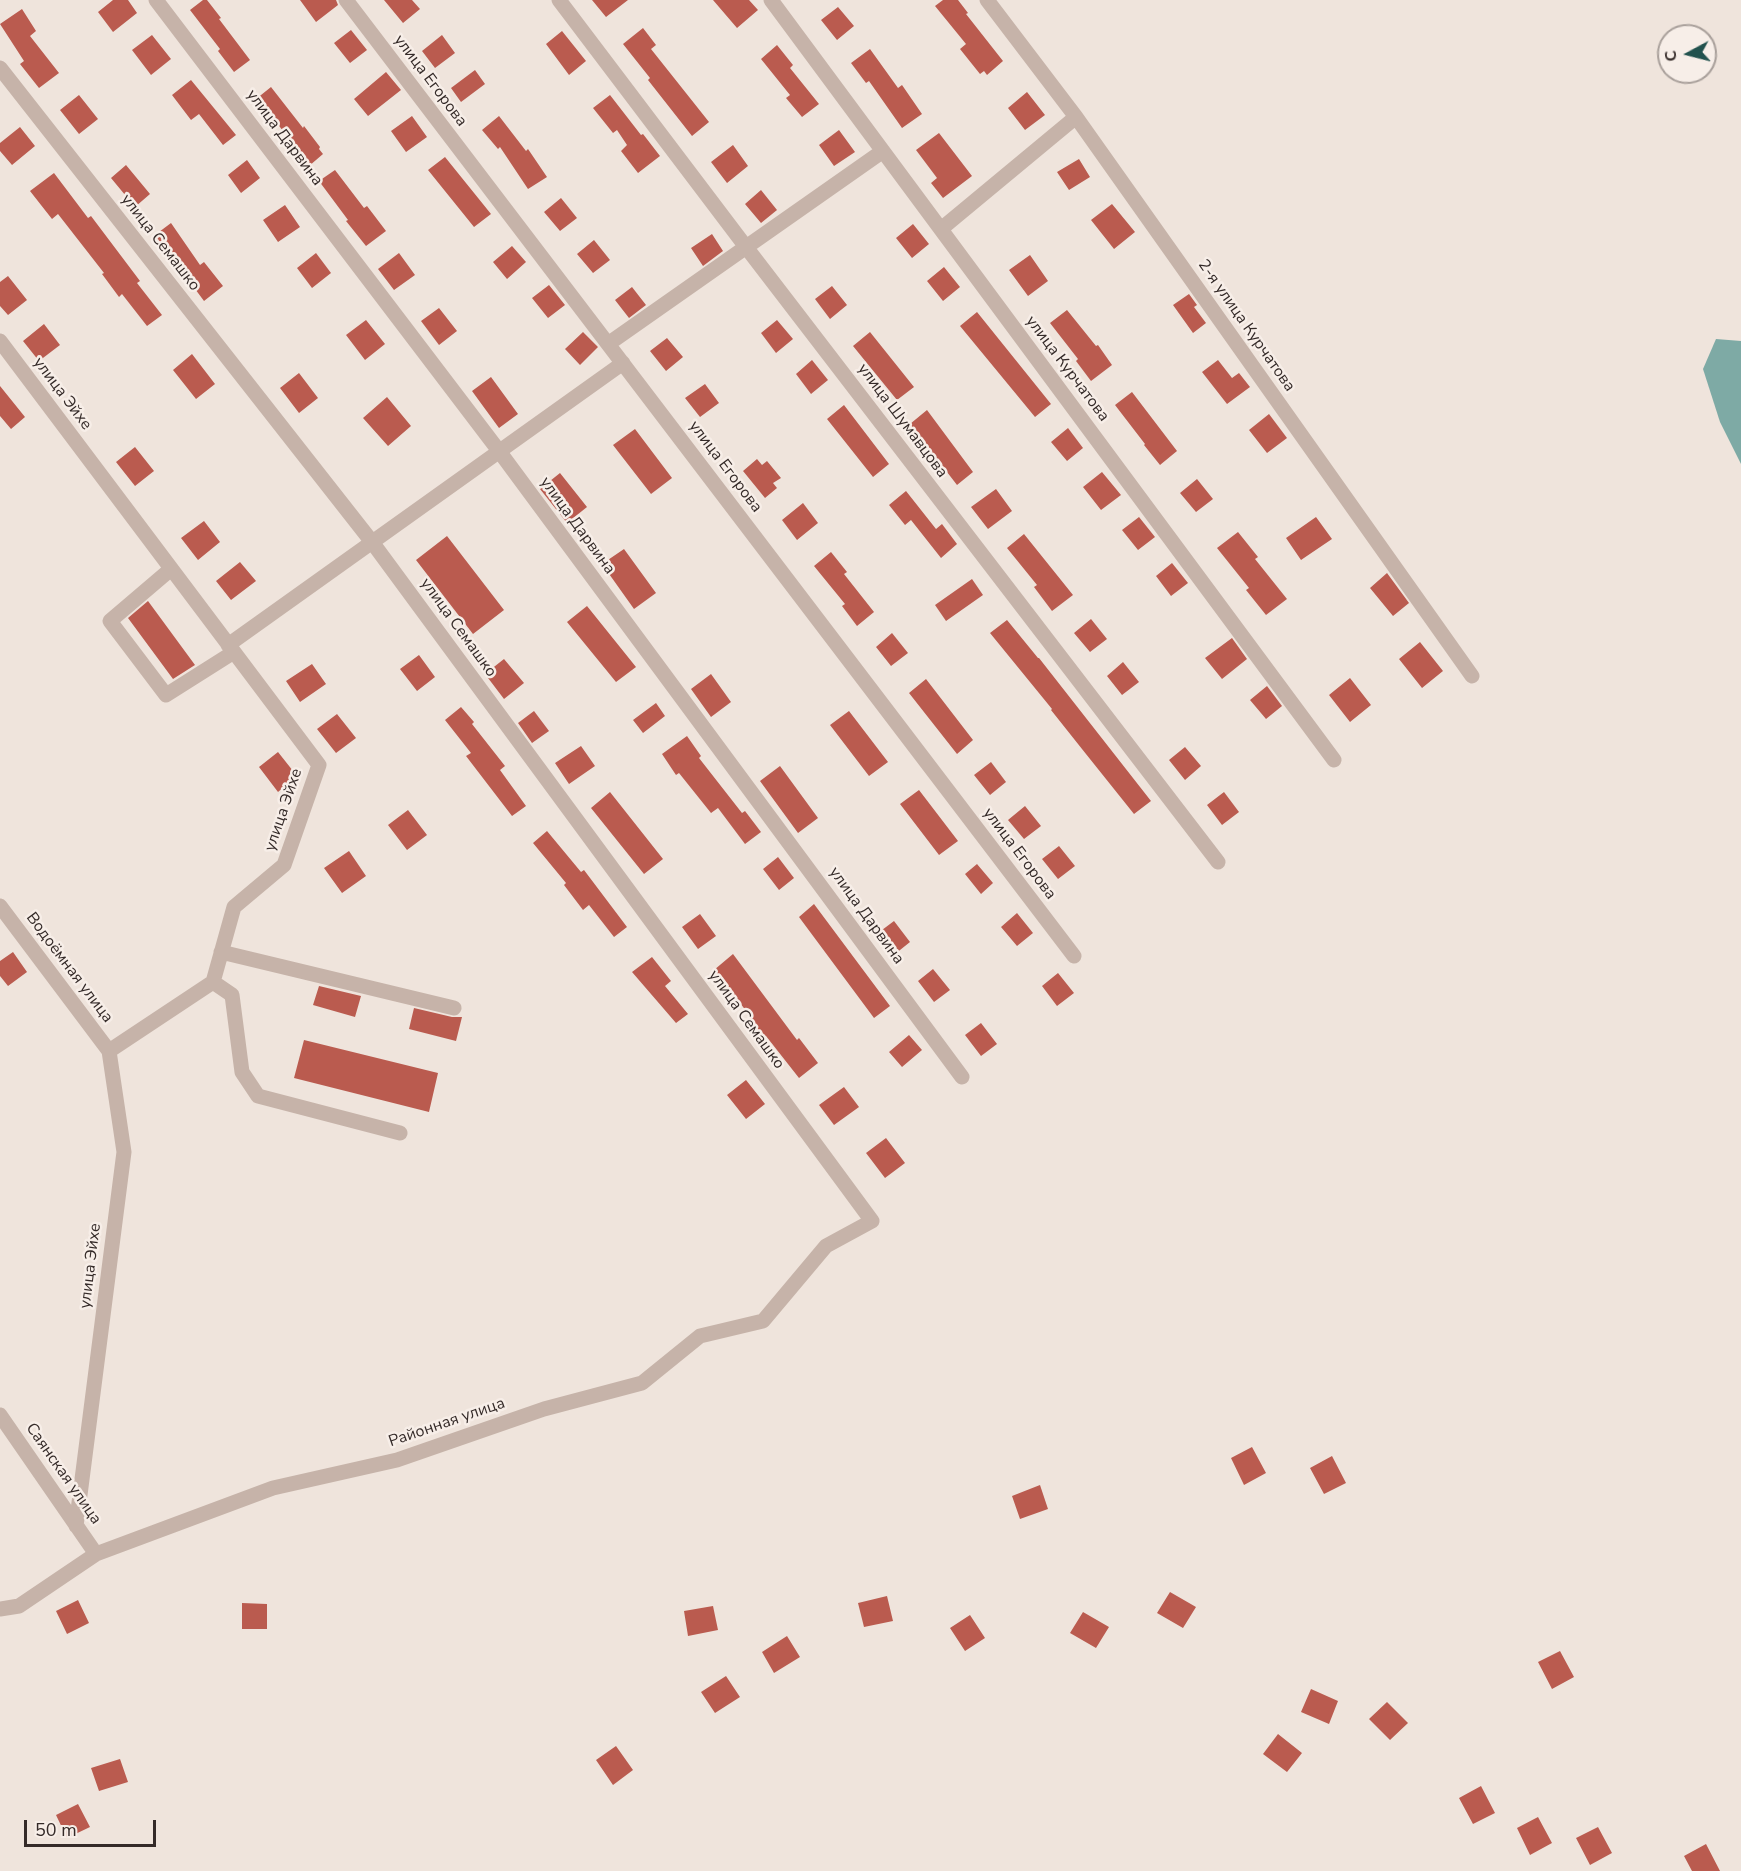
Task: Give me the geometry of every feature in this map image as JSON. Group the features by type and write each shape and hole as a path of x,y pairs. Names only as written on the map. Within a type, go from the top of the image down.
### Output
{"street":[{"name":"улица Дарвина","path":"156,0 499,451 962,1077"},
{"name":"улица Егорова","path":"346,0 1074,956"},
{"name":"улица Шумавцова","path":"559,0 1218,862"},
{"name":"улица Курчатова","path":"771,0 1335,760"},
{"name":"2-я улица Курчатова","path":"987,0 1076,117 1472,676"},
{"name":"улица Семашко","path":"0,68 372,542 872,1221"},
{"path":"940,229 1076,117"},
{"path":"608,344 883,151"},
{"name":"улица Эйхе","path":"0,341 319,765 284,865 234,907 213,982"},
{"path":"171,569 110,621 166,695 231,649 372,542 622,363"},
{"name":"Водоёмная улица","path":"0,906 109,1051"},
{"path":"221,952 454,1008"},
{"path":"109,1051 213,982 232,995 242,1072 258,1096 400,1133"},
{"name":"улица Эйхе","path":"76,1526 124,1152 109,1051"},
{"name":"Районная улица","path":"0,1609 20,1606 96,1554 273,1488 397,1460 544,1409 642,1383 700,1335 763,1321 826,1246 872,1221"},
{"name":"Саянская улица","path":"0,1415 96,1554"}],"water":[{"path":"1716,339 1741,341 1741,464 1720,422 1703,369"}],"building":[{"path":"113,0 128,0 137,13 113,32 98,12"},
{"path":"203,0 207,0 250,60 234,72 218,51 220,49 190,10"},
{"path":"300,0 336,0 338,5 316,22"},
{"path":"384,0 412,0 420,9 403,23"},
{"path":"592,0 628,0 606,17"},
{"path":"713,0 749,0 758,10 737,28"},
{"path":"943,0 958,0 968,13 966,14 1003,61 987,75 984,71 980,74 960,49 966,44 935,6"},
{"path":"838,7 854,26 837,40 821,20"},
{"path":"22,9 36,31 30,36 59,73 39,88 20,64 24,61 0,24"},
{"path":"643,28 656,45 651,49 709,122 692,136 623,44"},
{"path":"351,30 367,50 350,63 334,43"},
{"path":"562,31 586,61 569,75 546,44"},
{"path":"152,35 171,59 151,75 132,50"},
{"path":"442,35 455,53 435,68 422,51"},
{"path":"777,45 793,65 790,68 819,104 802,117 786,98 790,95 761,59"},
{"path":"870,49 898,88 902,85 922,114 902,128 869,81 866,83 851,63"},
{"path":"475,70 485,84 461,102 451,88"},
{"path":"386,72 401,90 368,116 354,99"},
{"path":"191,80 236,135 223,145 199,114 191,120 172,95"},
{"path":"271,87 320,147 323,154 309,166 256,99"},
{"path":"1027,92 1045,115 1025,130 1008,108"},
{"path":"79,95 98,119 79,134 60,110"},
{"path":"610,95 660,156 638,173 621,151 627,145 617,130 613,133 593,108"},
{"path":"412,116 427,137 406,152 391,131"},
{"path":"499,116 526,151 528,149 547,177 528,189 500,147 498,149 482,130"},
{"path":"20,127 35,146 12,165 0,151 0,143"},
{"path":"839,130 855,152 834,166 819,145"},
{"path":"939,133 972,176 943,198 931,183 937,178 916,150"},
{"path":"733,145 748,166 727,183 711,162"},
{"path":"445,157 491,214 474,227 428,170"},
{"path":"1079,159 1090,177 1069,190 1057,172"},
{"path":"247,160 260,178 241,193 228,175"},
{"path":"126,165 150,194 135,207 111,178"},
{"path":"335,170 364,208 367,206 386,231 366,246 319,181"},
{"path":"54,173 88,218 91,216 140,281 137,283 162,315 147,326 122,294 119,297 102,274 104,273 58,214 52,219 30,191"},
{"path":"761,190 777,210 761,223 745,204"},
{"path":"561,198 577,218 560,231 544,212"},
{"path":"1112,204 1135,232 1114,249 1091,220"},
{"path":"285,205 300,227 278,242 263,220"},
{"path":"171,223 200,265 204,262 223,286 204,301 155,235"},
{"path":"913,224 929,244 912,258 896,238"},
{"path":"712,234 723,251 703,266 691,248"},
{"path":"594,240 610,260 593,273 577,254"},
{"path":"512,246 526,262 507,279 493,262"},
{"path":"316,253 331,273 312,288 297,268"},
{"path":"399,253 415,275 394,290 378,269"},
{"path":"1030,255 1048,281 1028,296 1009,270"},
{"path":"944,267 960,287 943,301 927,281"},
{"path":"8,276 27,300 8,315 0,306 0,282"},
{"path":"549,285 565,305 548,318 532,298"},
{"path":"832,286 847,305 830,319 815,299"},
{"path":"632,287 646,305 629,318 615,300"},
{"path":"1189,294 1197,305 1194,307 1206,323 1193,333 1173,305"},
{"path":"439,308 457,331 439,345 421,321"},
{"path":"1067,310 1096,346 1098,345 1112,365 1091,381 1076,361 1078,359 1050,323"},
{"path":"977,312 1051,404 1035,417 960,326"},
{"path":"366,320 385,344 365,360 346,335"},
{"path":"777,320 793,339 776,353 761,333"},
{"path":"44,324 60,345 39,361 23,341"},
{"path":"583,332 598,347 580,365 565,349"},
{"path":"870,332 914,387 897,400 853,346"},
{"path":"667,338 683,357 666,371 650,351"},
{"path":"192,354 215,384 196,399 173,370"},
{"path":"812,360 828,380 811,394 796,374"},
{"path":"1218,360 1232,378 1239,373 1250,387 1227,404 1202,372"},
{"path":"299,373 318,398 299,413 280,388"},
{"path":"491,377 518,414 499,428 472,391"},
{"path":"705,384 719,403 700,417 685,398"},
{"path":"0,386 25,417 11,429 0,416"},
{"path":"1132,392 1177,451 1160,465 1115,405"},
{"path":"387,397 411,426 388,446 363,418"},
{"path":"844,405 889,464 873,477 827,419"},
{"path":"927,410 973,472 957,485 910,424"},
{"path":"1269,414 1287,438 1267,453 1249,430"},
{"path":"1068,428 1083,448 1067,461 1051,442"},
{"path":"635,429 672,478 651,494 613,445"},
{"path":"135,447 154,471 135,486 116,462"},
{"path":"757,459 762,465 767,461 781,478 773,483 777,488 765,498 743,471"},
{"path":"1102,472 1121,495 1101,510 1083,487"},
{"path":"560,473 587,507 567,523 540,489"},
{"path":"1197,479 1213,499 1196,512 1180,493"},
{"path":"996,489 1012,511 988,529 971,507"},
{"path":"906,491 936,529 942,524 957,544 941,558 911,520 905,525 889,505"},
{"path":"803,503 818,523 797,540 782,520"},
{"path":"1139,517 1155,537 1138,550 1122,530"},
{"path":"1316,517 1332,539 1301,560 1286,538"},
{"path":"204,521 220,542 198,560 181,538"},
{"path":"1238,532 1258,557 1255,559 1287,599 1266,615 1246,590 1249,588 1217,548"},
{"path":"1024,534 1073,595 1052,611 1034,587 1037,585 1007,548"},
{"path":"447,536 504,610 473,634 416,560"},
{"path":"624,549 656,593 634,609 602,564"},
{"path":"831,552 847,572 844,574 874,612 857,626 842,606 845,604 814,566"},
{"path":"240,562 256,581 231,600 216,581"},
{"path":"1172,563 1188,583 1171,596 1156,576"},
{"path":"1387,573 1409,603 1393,616 1370,588"},
{"path":"972,579 983,595 946,621 935,605"},
{"path":"148,601 195,665 173,679 128,618"},
{"path":"587,606 636,667 616,682 567,622"},
{"path":"1091,619 1107,639 1090,652 1074,633"},
{"path":"1007,620 1151,801 1134,814 990,633"},
{"path":"892,633 908,653 891,666 876,647"},
{"path":"1232,638 1247,659 1222,679 1205,658"},
{"path":"1420,642 1443,671 1422,688 1399,659"},
{"path":"419,655 435,677 417,691 400,669"},
{"path":"504,659 524,683 504,699 485,674"},
{"path":"1123,662 1139,682 1122,695 1107,676"},
{"path":"312,664 326,684 300,702 286,681"},
{"path":"711,674 731,702 711,717 691,689"},
{"path":"1350,678 1371,705 1350,722 1329,695"},
{"path":"926,679 973,740 957,754 909,693"},
{"path":"1267,686 1282,706 1266,719 1250,700"},
{"path":"656,703 665,716 643,733 633,720"},
{"path":"461,707 505,766 500,770 526,806 512,816 466,756 471,753 445,720"},
{"path":"534,711 549,731 532,743 518,723"},
{"path":"849,711 888,762 869,776 830,725"},
{"path":"337,714 356,738 336,753 317,729"},
{"path":"687,736 701,756 699,758 742,813 745,811 761,832 745,844 718,808 711,813 679,773 676,775 662,754"},
{"path":"581,746 595,766 569,784 555,763"},
{"path":"1185,747 1201,766 1185,780 1169,760"},
{"path":"278,752 297,776 278,792 259,767"},
{"path":"991,762 1006,782 990,795 974,775"},
{"path":"780,766 818,818 798,833 760,781"},
{"path":"919,790 958,841 939,855 900,804"},
{"path":"610,792 663,859 644,874 591,808"},
{"path":"1224,792 1239,812 1222,825 1207,805"},
{"path":"1025,806 1041,826 1024,839 1008,820"},
{"path":"408,810 427,835 407,850 388,825"},
{"path":"547,831 581,872 584,870 627,927 614,937 589,905 583,910 564,885 566,883 533,843"},
{"path":"1059,846 1075,866 1058,879 1042,859"},
{"path":"349,851 366,876 342,893 324,868"},
{"path":"778,857 794,878 779,890 763,869"},
{"path":"977,864 993,883 981,894 965,874"},
{"path":"814,904 890,1006 874,1018 799,917"},
{"path":"1017,913 1033,933 1017,946 1001,927"},
{"path":"700,914 716,936 698,949 682,927"},
{"path":"894,921 910,942 895,954 878,933"},
{"path":"13,952 27,972 8,986 0,976 0,961"},
{"path":"733,954 797,1040 799,1038 818,1063 799,1078 766,1036 764,1037 714,970"},
{"path":"652,957 671,981 665,986 688,1014 676,1023 632,972"},
{"path":"933,969 950,990 934,1002 918,981"},
{"path":"1058,973 1074,993 1057,1006 1042,986"},
{"path":"319,986 361,996 355,1017 313,1005"},
{"path":"414,1008 452,1017 462,1017 456,1041 409,1029"},
{"path":"981,1023 997,1044 981,1056 965,1035"},
{"path":"909,1035 922,1050 902,1067 889,1052"},
{"path":"304,1040 438,1073 429,1112 294,1078"},
{"path":"746,1080 765,1104 746,1119 727,1095"},
{"path":"844,1087 859,1107 834,1125 819,1105"},
{"path":"886,1138 905,1163 885,1178 866,1153"},
{"path":"1252,1447 1266,1473 1244,1485 1231,1458"},
{"path":"1332,1456 1346,1483 1324,1494 1310,1468"},
{"path":"1040,1485 1048,1509 1020,1519 1012,1496"},
{"path":"1170,1592 1196,1607 1183,1628 1157,1613"},
{"path":"887,1596 893,1621 864,1627 858,1603"},
{"path":"78,1600 89,1623 67,1634 56,1611"},
{"path":"242,1603 267,1604 267,1629 242,1629"},
{"path":"713,1606 718,1630 688,1636 684,1611"},
{"path":"1083,1612 1109,1627 1096,1648 1070,1633"},
{"path":"970,1615 985,1638 965,1651 950,1628"},
{"path":"787,1636 800,1657 774,1673 762,1652"},
{"path":"1560,1651 1574,1677 1552,1689 1538,1662"},
{"path":"726,1676 740,1697 715,1713 701,1692"},
{"path":"1311,1689 1338,1701 1329,1724 1301,1712"},
{"path":"1387,1702 1408,1723 1390,1740 1369,1719"},
{"path":"1278,1734 1302,1753 1287,1772 1263,1754"},
{"path":"616,1746 633,1770 613,1785 596,1760"},
{"path":"120,1759 128,1782 99,1791 91,1768"},
{"path":"1481,1786 1495,1813 1473,1824 1459,1798"},
{"path":"78,1804 90,1827 67,1838 56,1815"},
{"path":"1538,1817 1552,1843 1530,1855 1517,1828"},
{"path":"1598,1827 1612,1853 1590,1865 1576,1838"},
{"path":"1706,1844 1720,1871 1692,1871 1684,1856"}]}
